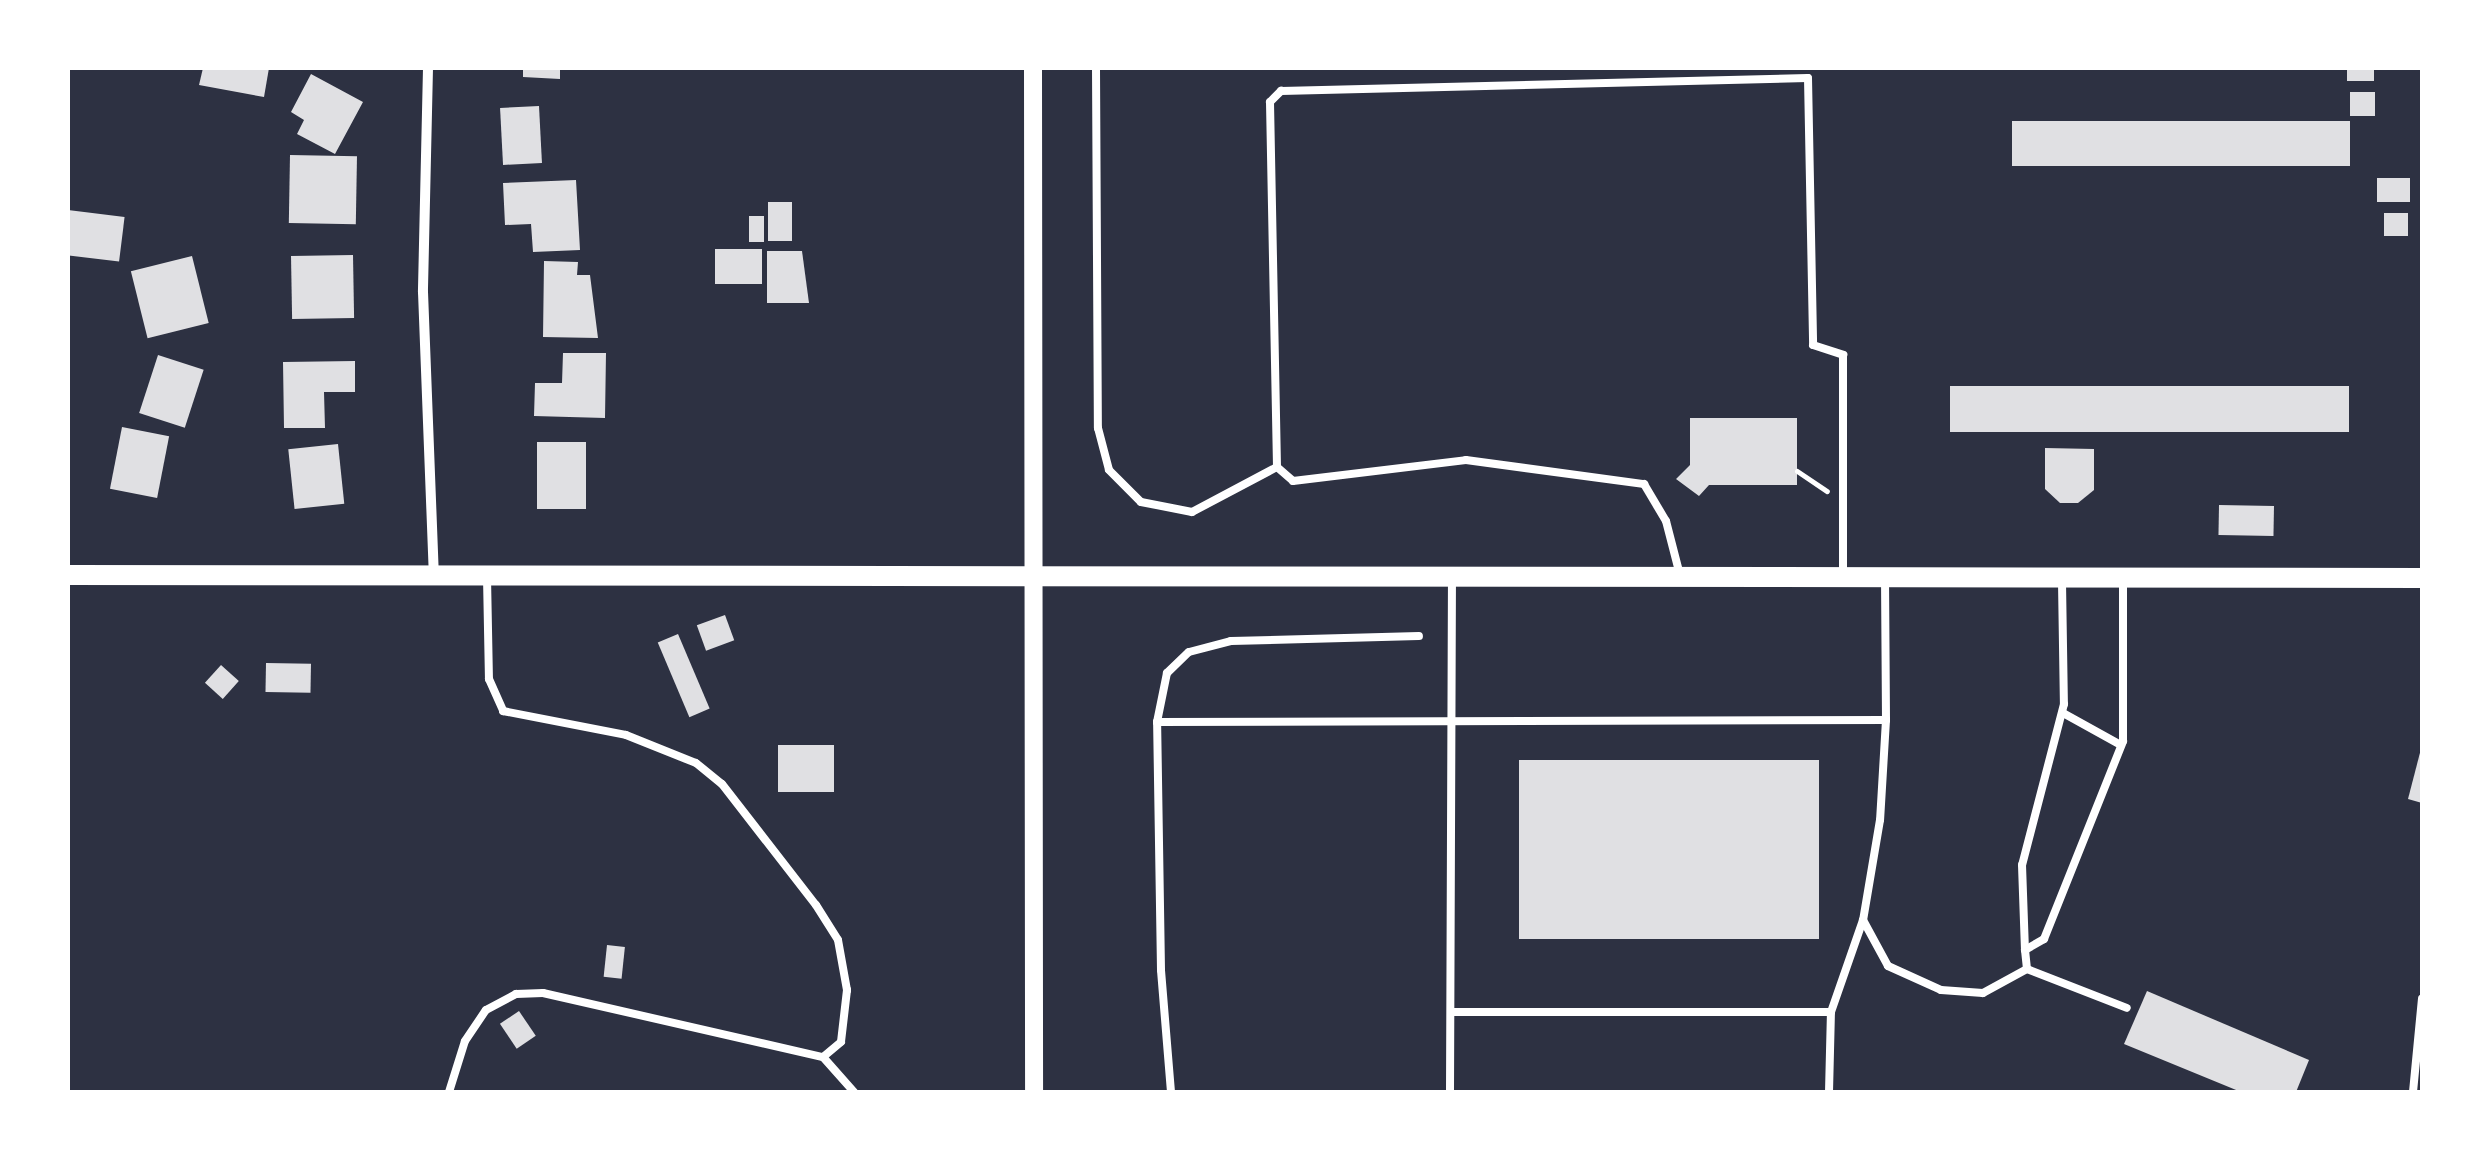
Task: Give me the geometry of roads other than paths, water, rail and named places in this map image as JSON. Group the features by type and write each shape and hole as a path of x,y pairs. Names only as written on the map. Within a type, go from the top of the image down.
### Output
{"main road":[{"path":"68,575 1030,572 2422,578"}],"street":[{"path":"428,68 423,292 434,573"},
{"path":"1033,68 1030,572 1034,1092"}],"lane":[{"path":"1096,68 1098,428 1109,470 1141,502 1192,512 1277,466"},
{"path":"1807,68 1812,345 1844,355 1844,576"},
{"path":"1680,575 1666,521 1644,484 1466,460 1292,481 1277,466 1270,102 1281,91 1808,78"},
{"path":"487,573 489,679 502,710 626,734 696,764 722,784 816,905 838,940 847,990 841,1042 823,1058"},
{"path":"1450,1092 1452,575"},
{"path":"1829,1092 1831,1012 1863,920 1880,820 1886,720 1885,577"},
{"path":"2027,969 2022,865 2062,713 2062,578"},
{"path":"2026,950 2044,940 2121,745 2123,578"},
{"path":"1171,1092 1161,970 1157,722 1167,673 1189,652 1231,642 1419,636"},
{"path":"2062,713 2121,745"},
{"path":"1157,722 1886,720"},
{"path":"1863,920 1888,966 1941,990 1983,993 2027,969 2127,1008"},
{"path":"450,1092 465,1041 486,1010 516,994 543,993 823,1058 854,1092"},
{"path":"2413,1092 2422,998"},
{"path":"1452,1012 1831,1012"}]}
